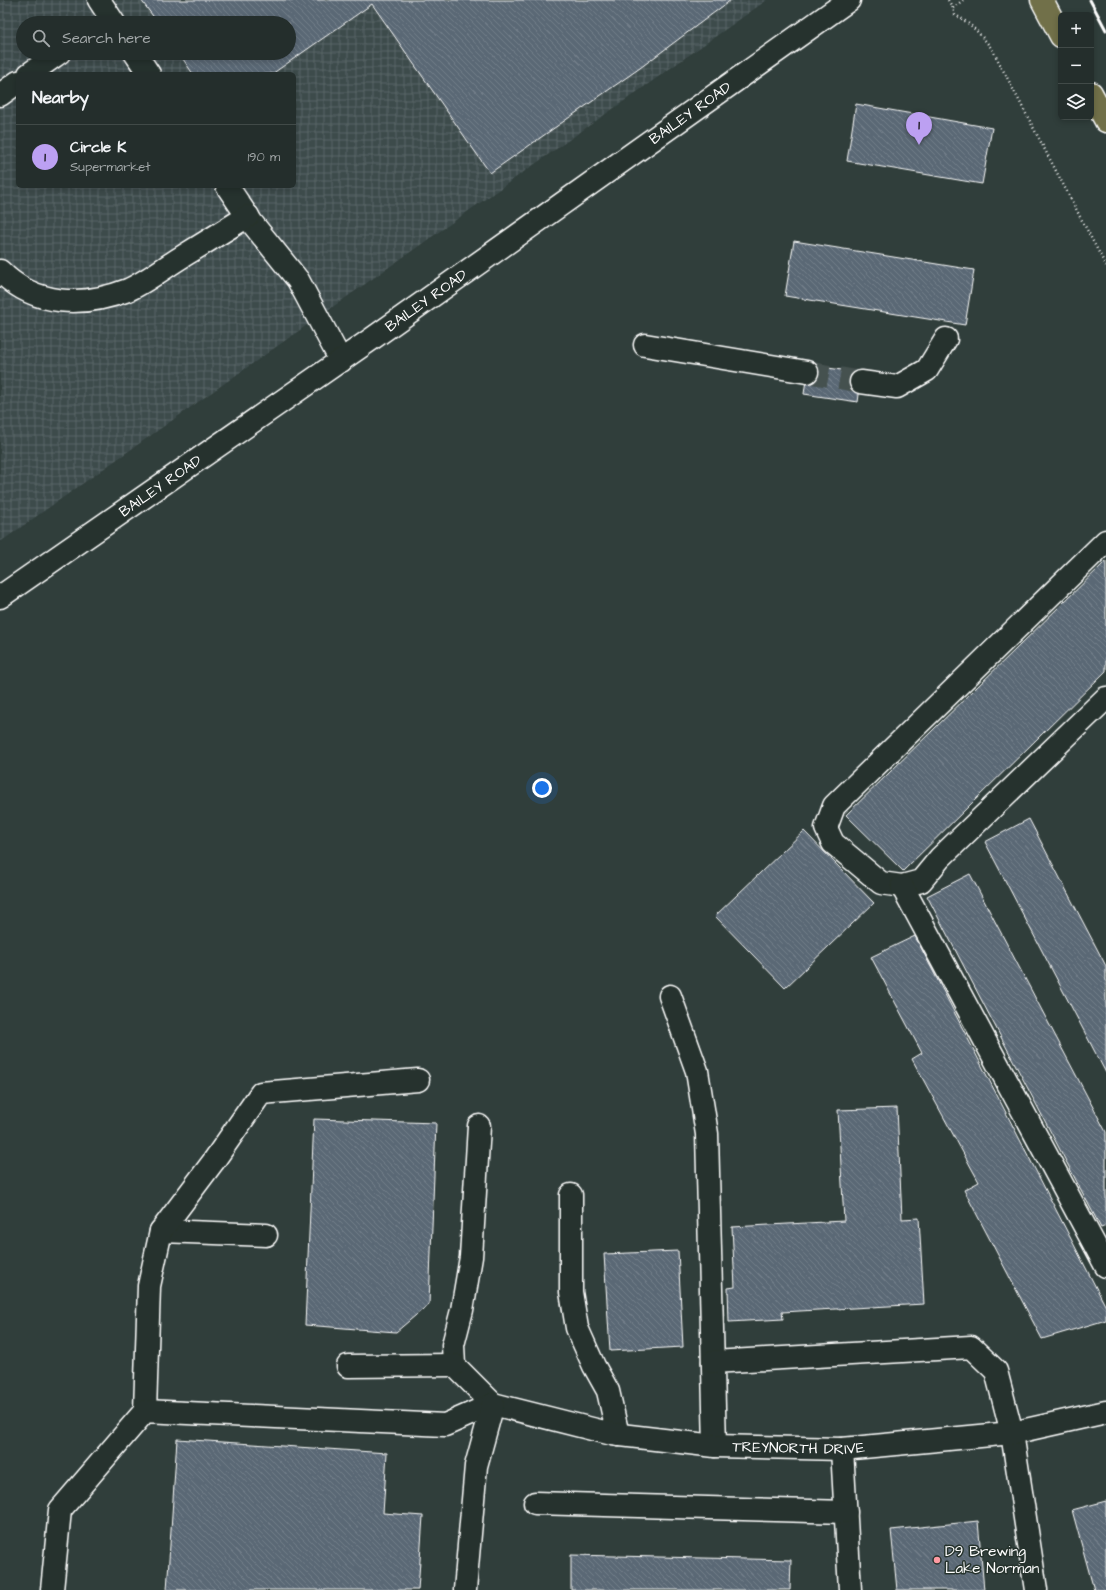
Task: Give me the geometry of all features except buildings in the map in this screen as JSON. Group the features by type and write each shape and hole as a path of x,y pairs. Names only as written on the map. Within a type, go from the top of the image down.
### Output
{"main road":[{"path":"1042,0 1058,30"},
{"path":"1094,99 1106,121"}],"street":[{"name":"BAILEY ROAD","path":"0,597 341,361 849,0"},
{"path":"32,72 49,60"},
{"path":"140,60 148,72"},
{"path":"0,95 16,83"},
{"path":"228,188 248,216 298,280 341,361"},
{"path":"0,271 22,288 48,300 75,302 106,296 129,289 248,216"},
{"path":"861,382 897,387 927,370 946,339"},
{"path":"645,345 807,372"},
{"path":"1106,540 834,806 826,828 833,843 881,883 902,886 921,881 940,858 1106,698"},
{"path":"902,886 1106,1266"},
{"path":"670,996 697,1071 708,1134 715,1446"},
{"path":"52,1590 60,1510 144,1411 149,1286 161,1231 213,1162 261,1092 418,1080"},
{"path":"479,1126 471,1257 462,1310 453,1345 454,1365 493,1404"},
{"path":"572,1195 571,1292 576,1328 608,1391 618,1435"},
{"path":"161,1231 266,1236"},
{"path":"713,1362 971,1347 996,1371 1012,1433 1036,1590"},
{"path":"348,1366 454,1365"},
{"path":"144,1411 445,1425 493,1404"},
{"path":"465,1590 476,1466 493,1404"},
{"name":"TREYNORTH DRIVE","path":"493,1404 618,1435 715,1446 842,1450 1012,1433 1106,1412"},
{"path":"842,1450 850,1590"},
{"path":"534,1503 846,1512"}],"path":[{"path":"948,0 955,15 965,20 977,30 992,49 1106,266"},
{"path":"952,8 964,0"}],"shaded area":[{"path":"0,0 767,0 0,542"}],"tunnel":[{"path":"807,372 861,382"}],"railway":[{"path":"1090,0 1106,30"}],"place":[{"name":"Circle K","path":"919,145"},
{"name":"D9 Brewing Lake Norman","path":"937,1560"}]}
